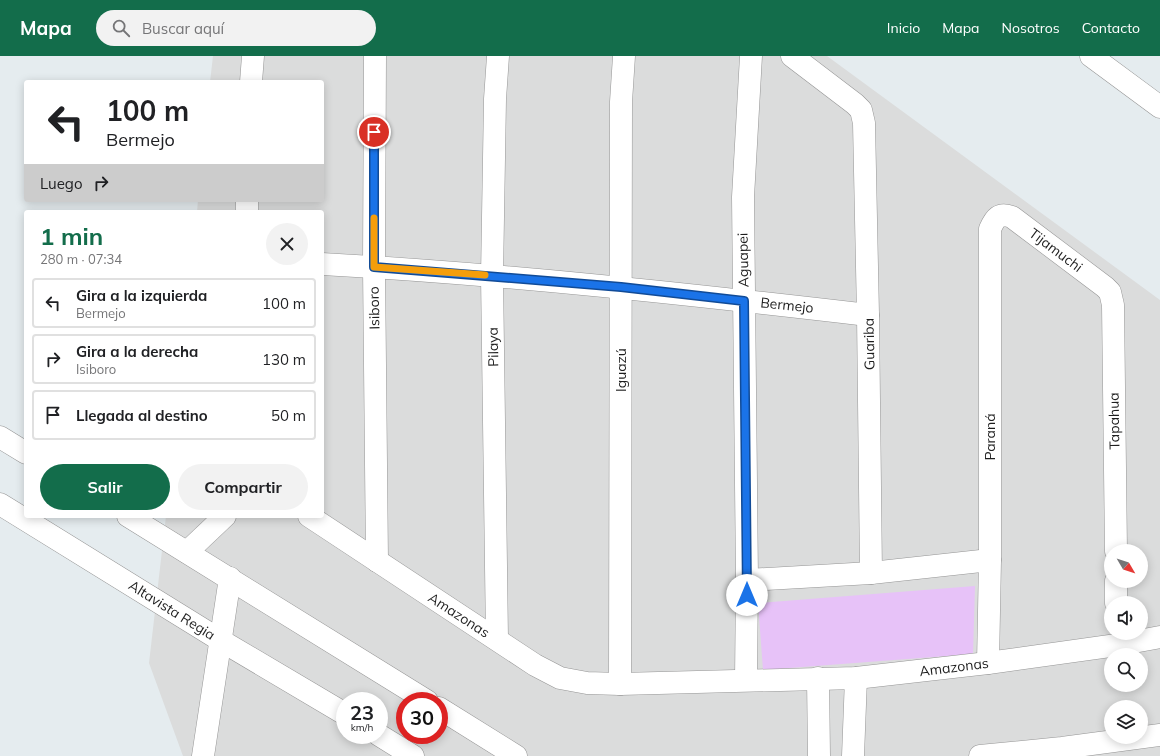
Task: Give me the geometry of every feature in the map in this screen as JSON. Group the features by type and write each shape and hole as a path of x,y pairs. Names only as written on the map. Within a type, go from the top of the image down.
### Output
{"street":[{"path":"251,80 252,56"},
{"name":"Isiboro","path":"375,56 374,267 377,561"},
{"name":"Pilaya","path":"497,639 492,276 495,99 498,56"},
{"name":"Iguazú","path":"620,684 621,102 624,56"},
{"name":"Aguapei","path":"746,680 747,580 743,197 751,56"},
{"name":"Guariba","path":"792,56 856,104 863,116 868,315 871,573"},
{"path":"1091,56 1160,107"},
{"name":"Tijamuchi","path":"1000,215 1012,217 1106,287 1110,292"},
{"name":"Paraná","path":"988,663 990,560 990,229 995,219 1000,215"},
{"name":"Bermejo","path":"324,264 621,287 868,315"},
{"name":"Tapahua","path":"1110,292 1113,306 1116,544"},
{"path":"0,437 24,452"},
{"name":"Altavista Regia","path":"0,504 220,640 336,709"},
{"path":"131,518 413,692"},
{"path":"187,552 224,518"},
{"name":"Amazonas","path":"312,518 497,639 535,666 560,678 587,683 620,684 856,678 988,663 1112,640"},
{"path":"747,580 871,573 990,560"},
{"path":"203,756 230,578"},
{"name":"Amazonas","path":"1148,638 1160,637"},
{"path":"818,678 819,756"},
{"path":"853,756 856,678"},
{"path":"448,714 516,756"},
{"path":"980,756 1062,752 1160,735"},
{"path":"388,741 413,756"}],"shaded area":[{"path":"213,56 827,56 1160,300 1160,756 183,756 149,663 166,518 324,518 324,210 197,210 198,202 324,202 324,80 210,80"},
{"path":"975,586 973,654 763,670 758,603"}],"slow traffic":[{"path":"374,218 374,267 485,275"}],"route":[{"path":"374,132 374,267 621,287 744,301 747,595"}]}
